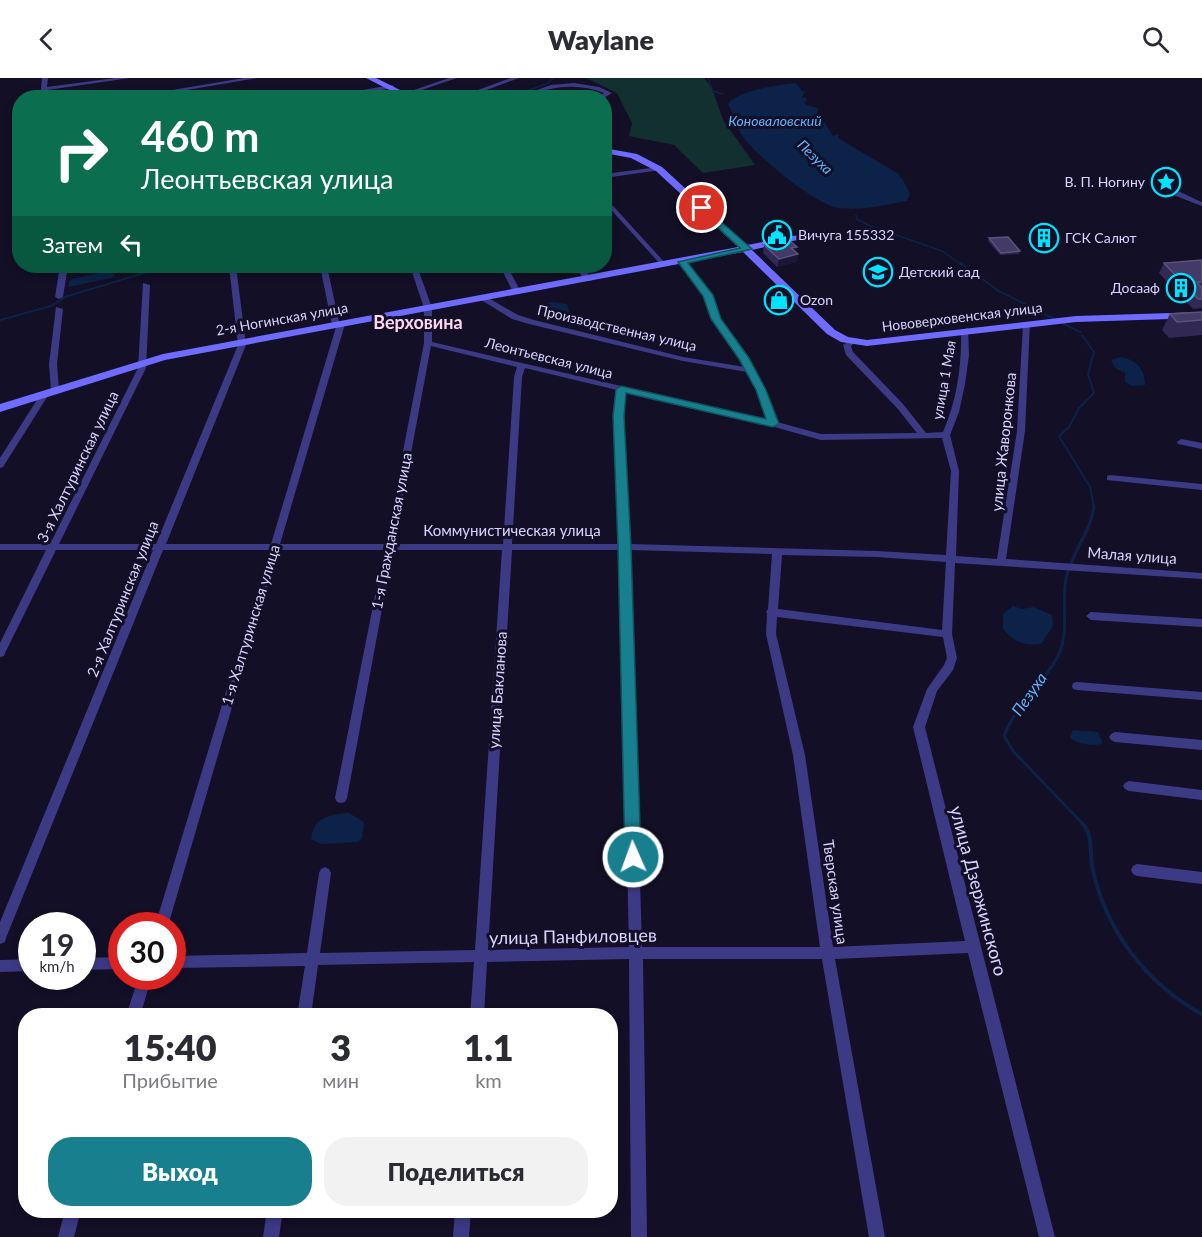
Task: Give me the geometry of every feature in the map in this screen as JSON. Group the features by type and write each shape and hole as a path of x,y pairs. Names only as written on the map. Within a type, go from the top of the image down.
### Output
{"main road":[{"path":"372,78 398,90"},
{"path":"612,152 634,156 659,169 747,249 831,332 851,342"},
{"name":"2-я Ногинская улица","path":"0,408 143,362 682,262 822,232"},
{"name":"Нововерховенская улица","path":"851,342 877,342 965,330 1076,319 1202,315"}],"street":[{"path":"45,78 44,89 127,78"},
{"path":"177,90 254,78"},
{"path":"424,90 454,78"},
{"path":"481,90 516,78"},
{"path":"538,90 569,79 595,84 604,90"},
{"path":"378,90 392,87"},
{"path":"612,175 659,169"},
{"path":"1166,188 1202,204"},
{"path":"612,207 664,265"},
{"path":"682,262 708,295 716,319 750,370 769,408 773,424"},
{"path":"59,297 63,273"},
{"name":"2-я Халтуринская улица","path":"0,938 242,342 233,273"},
{"name":"1-я Халтуринская улица","path":"165,912 275,547 338,325 325,273"},
{"name":"1-я Гражданская улица","path":"341,798 428,343 428,308 415,273"},
{"path":"508,273 517,292"},
{"path":"584,273 588,279"},
{"name":"3-я Халтуринская улица","path":"0,652 55,547 142,368 146,285"},
{"name":"Производственная улица","path":"482,298 515,317 532,322 683,359 750,370"},
{"path":"0,465 50,392 59,309"},
{"name":"улица Жаворонкова","path":"1001,562 1021,431 1027,324"},
{"name":"улица 1 Мая","path":"946,435 952,423 957,401 965,330"},
{"path":"851,342 847,349 849,353 900,406 923,435"},
{"name":"Леонтьевская улица","path":"428,343 820,437 946,435"},
{"name":"улица Бакланова","path":"478,1008 518,377 522,365"},
{"path":"621,389 618,416 625,547 636,953 639,1237"},
{"name":"улица Дзержинского","path":"946,435 955,471 947,634 952,658 950,667 939,677 932,689 919,727 1047,1237"},
{"path":"1181,442 1202,446"},
{"path":"1110,478 1202,488"},
{"name":"Коммунистическая улица","path":"0,547 507,545 625,547 777,550 1060,567"},
{"name":"Тверская улица","path":"777,550 771,612 774,652 799,754 827,952 877,1237"},
{"name":"Малая улица","path":"1060,567 1202,576"},
{"path":"771,612 947,634"},
{"path":"1091,616 1202,623"},
{"path":"1077,686 1202,696"},
{"path":"1115,737 1202,745"},
{"path":"1129,786 1202,795"},
{"path":"1137,870 1202,878"},
{"path":"305,1008 326,873"},
{"name":"улица Панфиловцев","path":"186,962 636,953 827,952 974,947"},
{"path":"0,966 18,965"},
{"path":"136,1008 142,990"},
{"path":"66,1237 71,1218"},
{"path":"271,1237 274,1218"},
{"path":"461,1237 462,1218"}],"green space":[{"path":"586,78 704,78 712,88 723,120 755,165 703,173 674,145 629,136 632,123 617,93"}],"water":[{"name":"Коноваловский","path":"796,83 802,91 807,92 802,98 806,97 807,101 803,102 818,108 817,116 823,120 833,136 839,134 838,138 897,173 910,194 907,201 856,209 829,205 802,189 773,167 750,145 743,137 728,104 740,95 749,92"},
{"path":"99,273 114,273 115,277 69,287 69,281"},
{"path":"552,302 567,304 570,314 541,314 540,306"},
{"path":"1120,357 1131,360 1138,366 1143,374 1145,385 1132,386 1125,382 1125,373 1115,368 1111,360"},
{"path":"1013,606 1022,609 1033,607 1052,615 1053,626 1041,644 1020,642 1003,629 1003,614"},
{"path":"1073,730 1098,732 1103,743 1091,745 1077,742 1070,738"},
{"path":"349,813 364,822 362,838 358,842 321,844 311,839 315,826 323,818"}],"building":[{"path":"1008,237 1020,251 1001,253 989,238"},
{"path":"789,240 797,247 791,248 798,254 779,259 764,245"},
{"path":"1202,260 1202,282 1197,282 1202,288 1202,299 1198,299 1164,263"},
{"path":"1202,312 1202,320 1177,322 1170,314"}],"waterway":[{"path":"529,90 546,84 554,78"},
{"name":"Пезуха","path":"708,78 713,91 723,94"},
{"name":"Пезуха","path":"856,215 857,219 868,225 942,251 962,265"},
{"name":"Пезуха","path":"961,263 997,290 1080,332"},
{"path":"0,320 51,306 65,297 144,273"},
{"name":"Пезуха","path":"1082,335 1094,352 1088,374 1094,393 1079,408 1069,427 1059,436 1090,487 1094,506"},
{"name":"Пезуха","path":"1083,824 1014,752 1004,736 1015,714 1045,676 1062,647 1066,579 1072,560 1089,525 1094,506"},
{"name":"Пезуха","path":"1082,823 1090,839 1092,865 1099,893 1119,935 1147,972 1182,1002 1202,1014"}],"place":[{"name":"В. П. Ногину","path":"1166,182"},
{"name":"Вичуга 155332","path":"777,235"},
{"name":"ГСК Салют","path":"1044,238"},
{"name":"Детский сад","path":"878,272"},
{"name":"Досааф","path":"1181,288"},
{"name":"Ozon","path":"779,300"}],"district":[{"name":"Верховина","path":"418,323"}],"route":[{"path":"633,857 625,547 618,416 621,389 773,424 769,408 744,358 716,319 708,295 682,262 747,249 702,208"}]}
